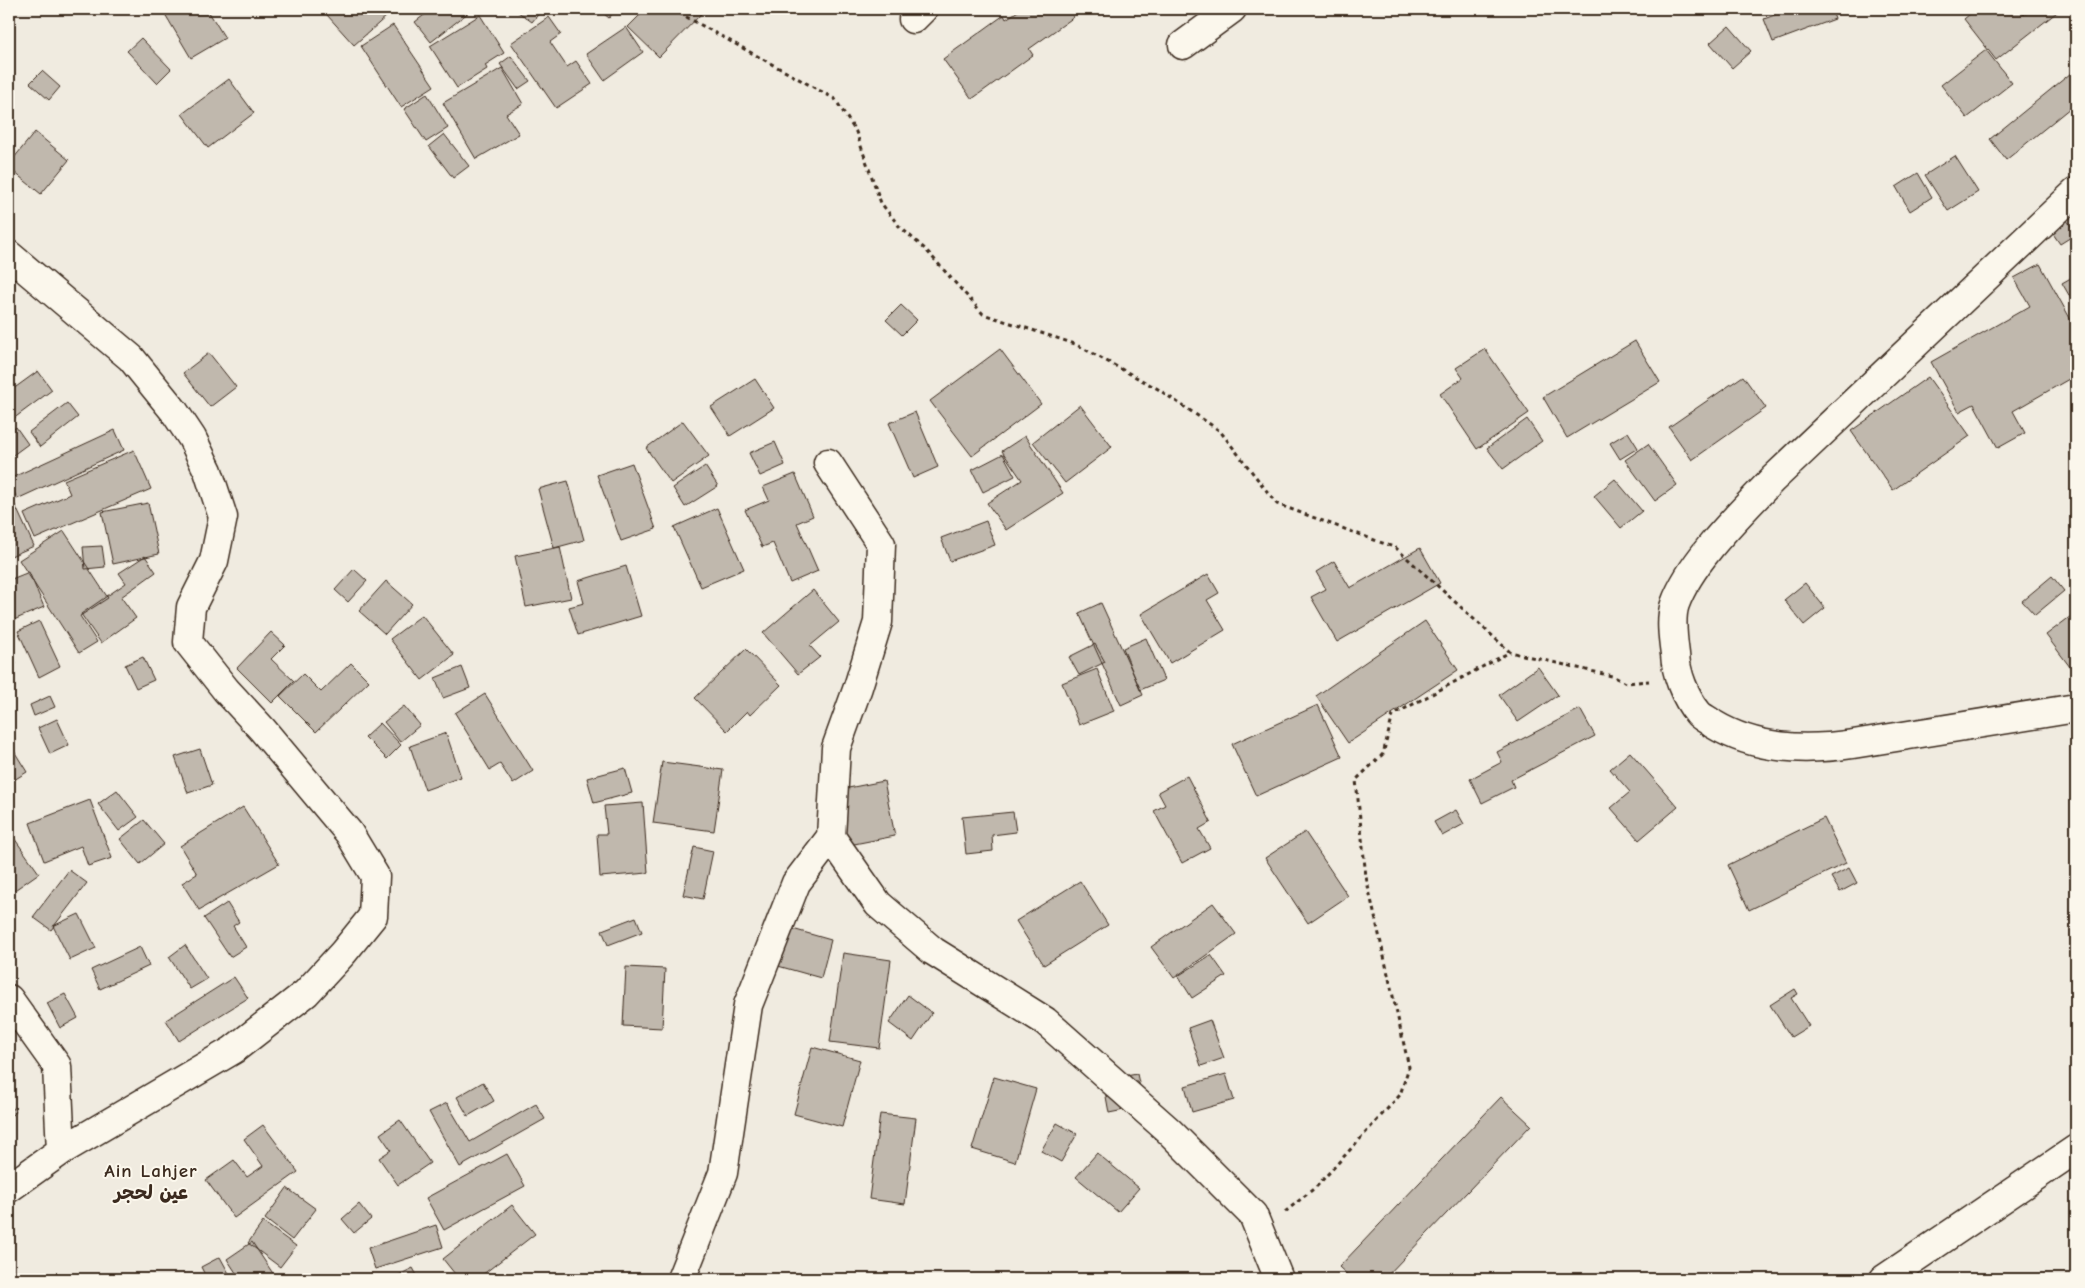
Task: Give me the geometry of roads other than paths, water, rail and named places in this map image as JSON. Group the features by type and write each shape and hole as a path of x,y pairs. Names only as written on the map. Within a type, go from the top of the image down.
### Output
{"street":[{"path":"1183,45 1232,9"},
{"path":"2076,192 1773,479 1728,527 1692,572 1674,606 1673,636 1676,673 1698,714 1733,736 1782,747 1820,749 2076,708"},
{"path":"9,255 131,358 174,411 192,438 208,471 223,517 214,561 191,607 188,642 226,690 262,729 349,834 376,876 373,916 343,953 306,993 233,1050 61,1151 9,1188"},
{"path":"681,1279 723,1173 748,1005 796,883 831,837 836,748 858,688 878,622 881,544 828,463"},
{"path":"831,837 878,904 933,951 1045,1021 1168,1130 1253,1216 1279,1279"},
{"path":"9,999 57,1066 61,1151"},
{"path":"1884,1279 2076,1148"}],"district":[{"name":"Ain Lahjer عين لحجر","path":"151,1181"}]}
